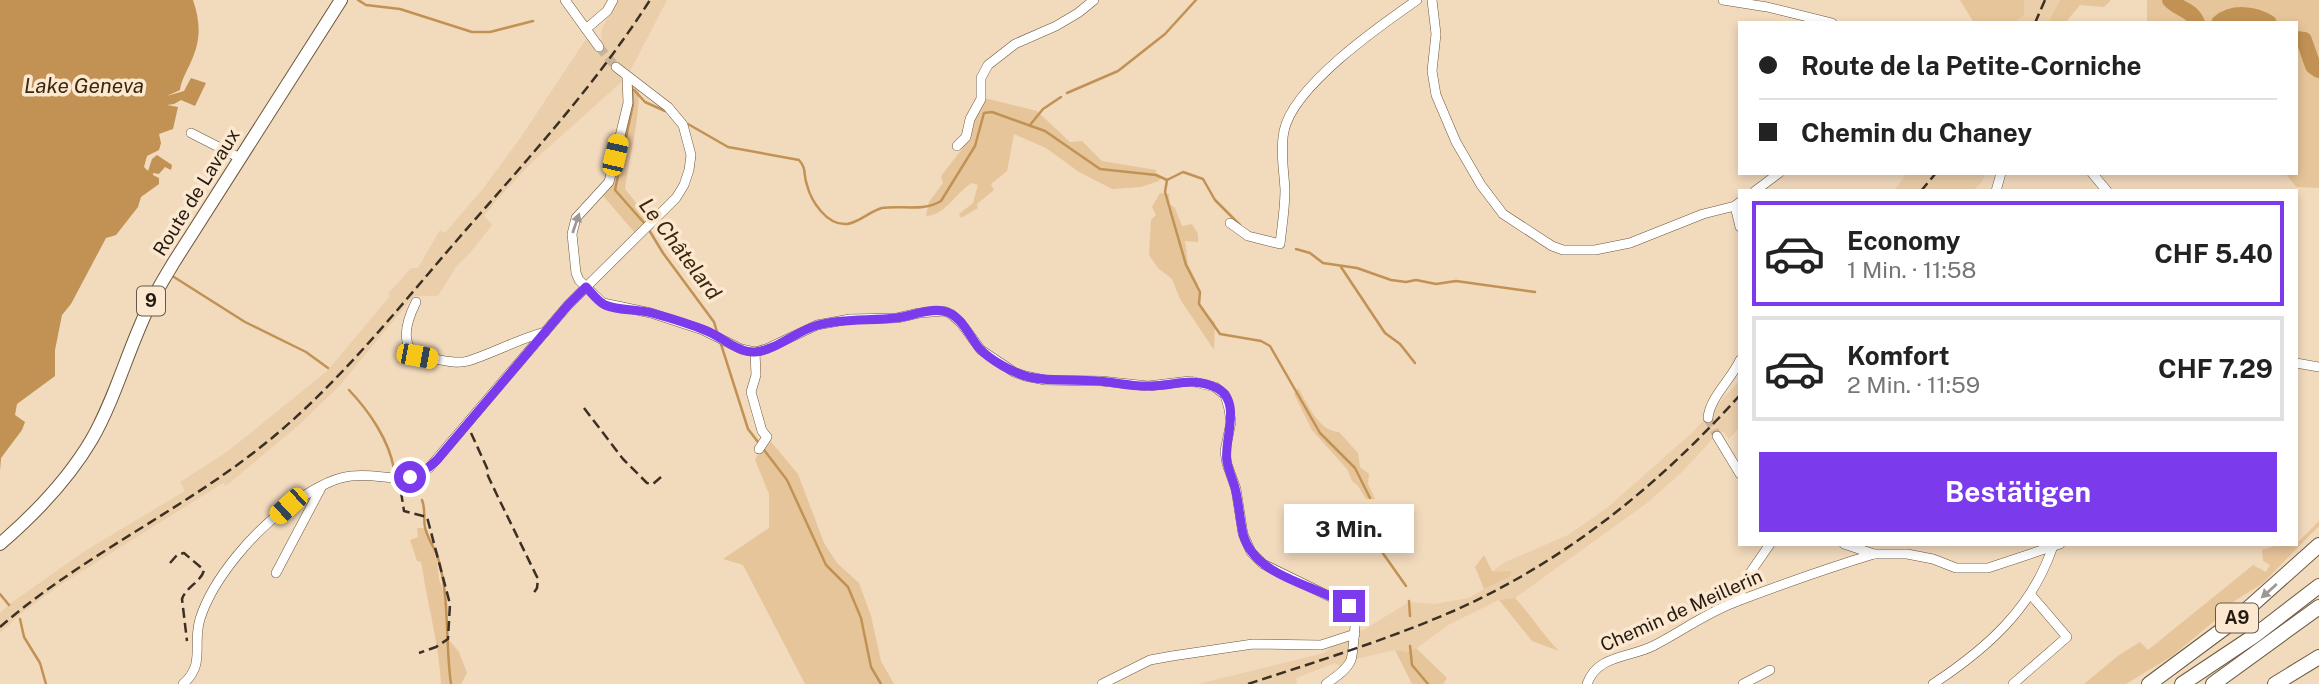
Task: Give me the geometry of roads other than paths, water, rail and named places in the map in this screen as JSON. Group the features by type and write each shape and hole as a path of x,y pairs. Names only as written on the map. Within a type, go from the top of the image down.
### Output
{"highway":[{"name":"A9","path":"2149,684 2234,621 2319,545"},
{"name":"A9","path":"2182,684 2254,636 2319,586"},
{"name":"A9","path":"2213,684 2319,607"},
{"path":"2275,684 2319,657"}],"main road":[{"name":"Route de Lavaux","path":"0,544 46,500 82,454 103,418 152,301 341,0"}],"street":[{"path":"565,0 599,47"},
{"path":"586,29 607,11 614,0"},
{"path":"957,146 966,136 970,118 981,99 981,78 988,65 1016,44 1056,26 1094,0"},
{"path":"1230,223 1248,236 1280,244 1285,194 1282,145 1284,128 1290,117 1321,76 1340,58 1417,0"},
{"path":"1432,0 1436,34 1432,71 1436,94 1456,142 1481,185 1503,214 1552,246 1563,250 1595,250 1630,243 1703,214 1737,204"},
{"path":"1723,0 1767,7 1824,21"},
{"path":"183,684 197,666 197,633 201,616 222,577 253,538 288,506 322,486 352,475 386,479 410,477 429,467 586,287 676,198 684,185 690,163 686,132 674,112 616,67"},
{"path":"627,77 628,103 609,182 576,218 572,234 576,273 593,296 608,306 651,313 715,335 741,349 755,352 817,325 860,318 897,318 946,311 961,323 981,350 1014,372 1025,376 1045,380 1101,381 1148,386 1190,381 1201,382 1221,391 1225,395 1230,414 1226,441 1227,464 1236,489 1243,534 1255,558 1349,606 1355,614 1351,660 1326,684"},
{"path":"191,132 240,158"},
{"path":"1758,189 1776,175"},
{"path":"2094,175 2105,189"},
{"path":"416,302 406,331 410,347 417,356 450,362 466,361 529,335 545,332"},
{"path":"755,352 756,375 751,392 763,443"},
{"path":"2298,363 2319,367"},
{"path":"1709,418 1710,406 1738,364"},
{"path":"1717,436 1738,471"},
{"path":"276,573 322,486"},
{"path":"1737,601 1748,576 1769,546"},
{"path":"1850,546 1874,554 1907,554 1933,559 1956,568 1988,568 2055,546"},
{"path":"1933,684 1990,642 2018,613 2031,595 2055,546"},
{"name":"Chemin de Meillerin","path":"1588,682 1594,669 1608,661 1652,647 1680,629 1737,601 1874,554"},
{"path":"2013,684 2067,637 2031,595"},
{"path":"1102,684 1150,660 1253,644 1321,645 1355,631"},
{"path":"1744,684 1770,670"}],"water":[{"name":"Lake Geneva","path":"0,0 193,0 198,25 194,56 180,90 167,96 184,91 191,78 206,83 195,106 181,100 167,105 178,107 173,129 159,134 159,150 147,156 144,167 148,171 152,159 157,155 172,165 171,170 165,167 159,174 153,173 159,178 159,184 141,197 138,207 116,235 106,238 71,304 62,315 55,350 55,376 17,404 15,415 25,422 1,458 0,471"}],"waterway":[{"path":"358,0 366,5 400,9 472,32 490,32 533,21"},
{"path":"1067,93 1118,71 1165,34 1196,0"},
{"path":"2170,0 2196,21"},
{"path":"2222,21 2237,15 2264,21"},
{"path":"2298,39 2304,40 2313,66 2319,70"},
{"name":"Le Châtelard","path":"632,88 633,104 615,190 645,224"},
{"name":"Le Châtelard","path":"634,90 645,102 665,111"},
{"path":"1030,125 1043,109 1061,97"},
{"path":"688,124 728,147 799,160 816,205 827,217 840,224 852,223 882,208 920,207 941,201 975,146 984,113 992,112 1045,131 1100,169 1156,175 1167,180"},
{"path":"1167,180 1183,172 1203,179 1215,200 1240,225"},
{"path":"1167,180 1165,192 1186,265 1200,292 1199,304 1220,334 1261,341 1270,346 1320,433 1355,468 1370,498"},
{"name":"Le Châtelard","path":"649,230 714,322 718,335"},
{"path":"1296,249 1310,253 1323,263 1357,268 1391,280 1416,280 1436,284 1456,281 1535,292"},
{"path":"1341,267 1385,333 1400,344 1415,363"},
{"path":"174,277 245,322 306,352 328,368"},
{"name":"Le Châtelard","path":"720,341 748,429 787,480 826,565 848,587 861,618 871,667 881,684"},
{"path":"349,390 377,426 388,447 394,469"},
{"path":"422,500 424,524 442,573 451,684"},
{"path":"1372,510 1382,552 1406,586"},
{"path":"0,594 9,605"},
{"path":"1409,601 1410,616"},
{"path":"20,619 24,637 40,663 46,684"},
{"path":"1410,646 1412,665 1428,684"}],"tunnel":[{"path":"599,47 616,67"},
{"path":"1708,418 1717,436"}],"railway":[{"path":"0,627 62,579 226,473 312,402 387,322 558,123 606,63 650,0"},
{"path":"2036,21 2045,0"},
{"path":"1923,189 1934,175"},
{"path":"1248,684 1432,620 1537,567 1574,543 1645,489 1738,397"},
{"path":"584,408 623,459 647,483 653,484 661,477"},
{"path":"471,433 488,476 538,579 533,594"},
{"path":"401,492 404,511 427,517 450,604 448,639 419,653"},
{"path":"170,563 177,555 184,553 204,570 182,599 187,641"}]}
